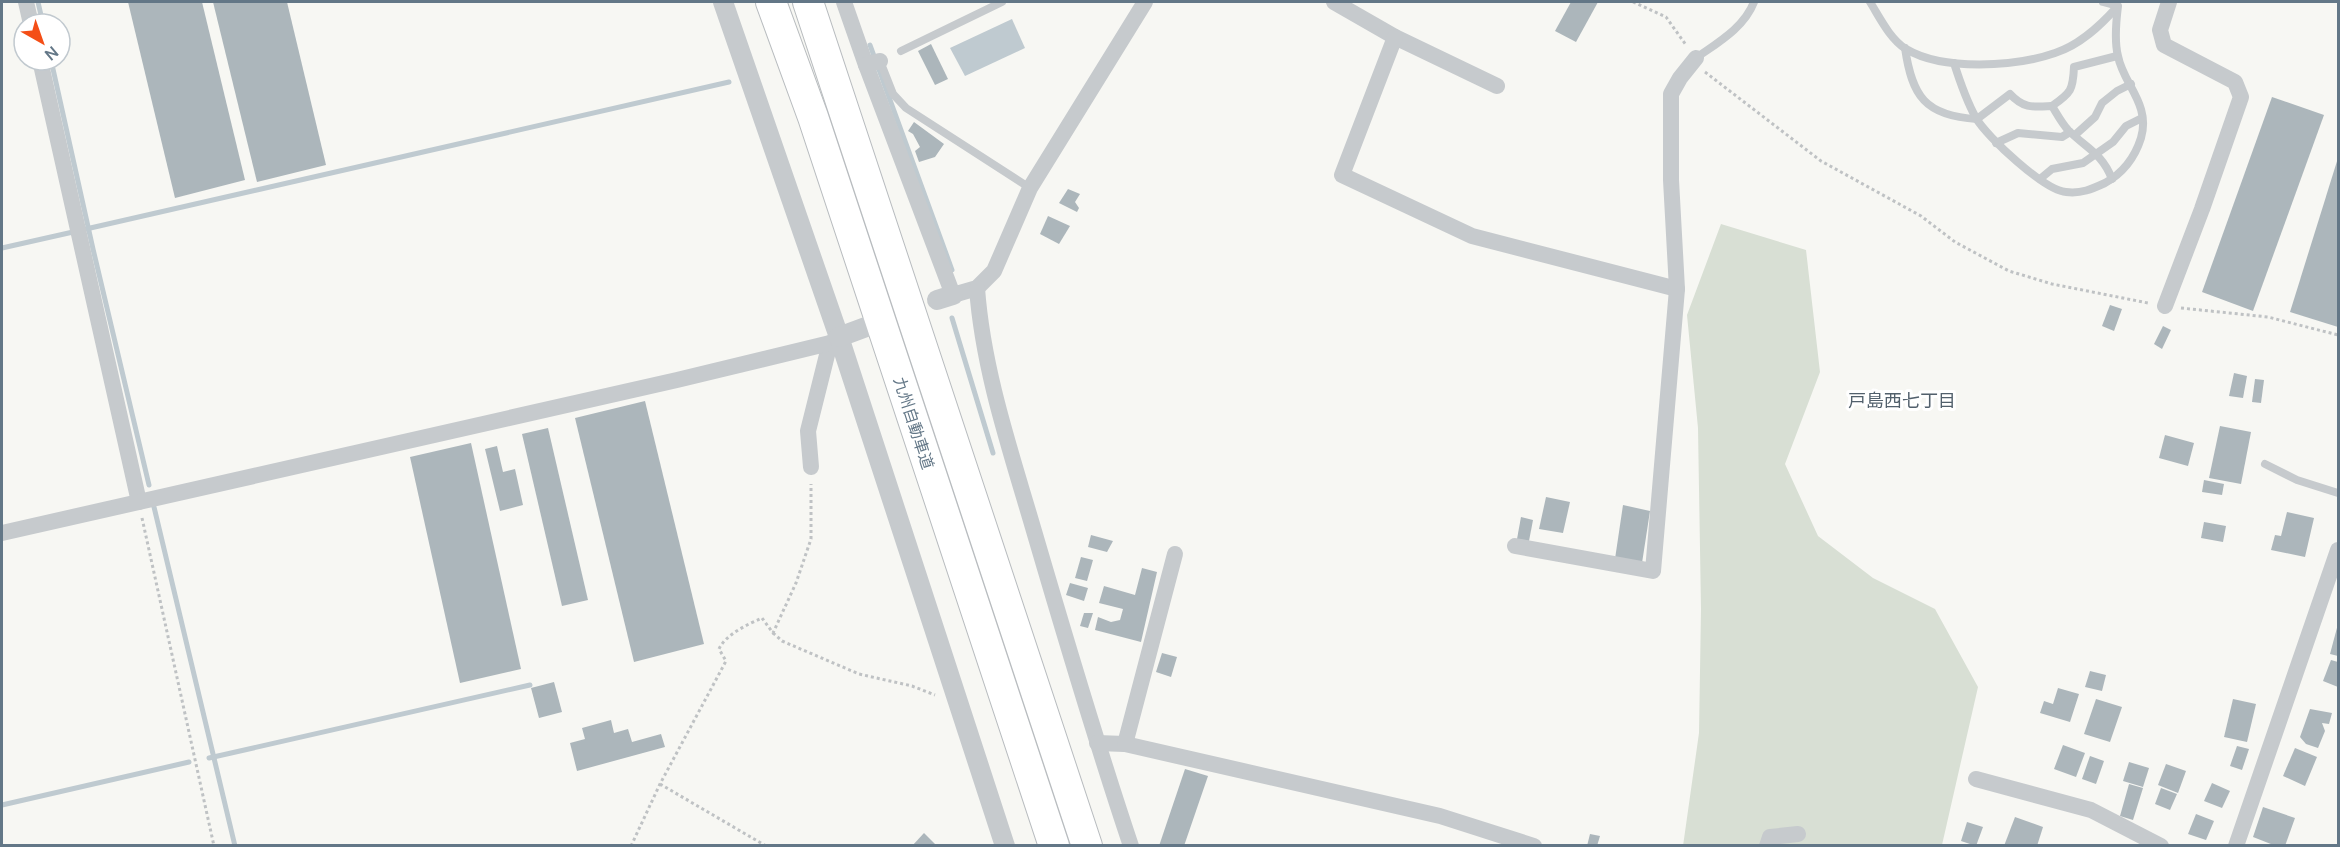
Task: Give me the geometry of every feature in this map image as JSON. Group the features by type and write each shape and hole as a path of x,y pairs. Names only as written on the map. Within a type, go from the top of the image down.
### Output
{"highway":[{"name":"九州自動車道","path":"771,2 813,117 1054,846"},
{"name":"九州自動車道","path":"808,2 1088,846"}],"street":[{"path":"723,2 1005,846"},
{"path":"844,2 873,63 945,298 977,288 994,271 1030,188 1145,2"},
{"path":"1334,2 1395,37 1497,86"},
{"path":"2165,306 2241,97 2235,82 2164,45 2160,30 2169,2"},
{"path":"1395,37 1342,175 1472,236 1677,289"},
{"path":"1515,546 1653,571 1677,289 1671,180 1671,94 1695,58"},
{"path":"43,72 139,502"},
{"path":"977,288 979,320 999,414 1097,743 1131,846"},
{"path":"2,533 666,382 836,341 866,327"},
{"path":"811,467 808,431 836,341"},
{"path":"2236,846 2338,550"},
{"path":"1125,744 1176,554"},
{"path":"1097,743 1125,744 1440,816 1534,846"},
{"path":"1976,778 2091,810 2161,846"},
{"path":"1767,846 1770,837 1798,834"}],"lane":[{"path":"902,51 1002,2"},
{"path":"1695,58 1736,29 1751,10 1754,2"},
{"path":"1870,2 1887,29 1905,48 1930,60 1977,66 2056,53 2097,30 2119,4"},
{"path":"2103,2 2119,4"},
{"path":"1954,63 1962,88 1977,119 1996,143 2040,179 2064,192 2087,192 2112,179 2125,168 2142,135 2140,105 2117,56 2116,19 2119,4"},
{"path":"1905,48 1908,72 1914,88 1929,105 1945,115 1977,119 2010,94 2028,108 2052,106 2067,96 2074,86 2074,67 2117,56"},
{"path":"873,63 893,94 906,108 1030,188"},
{"path":"1996,143 2018,133 2062,137 2072,134 2095,117 2102,103 2116,91 2131,84"},
{"path":"2052,106 2060,121 2072,134 2098,154 2112,179"},
{"path":"2040,179 2052,169 2083,163 2113,142 2126,126 2142,118"},
{"path":"2265,464 2296,480 2338,493"}],"path":[{"path":"1634,2 1666,17 1706,73 1821,160 1921,216 1955,242 2009,271 2052,284 2165,306 2268,317 2338,335"},
{"path":"773,633 796,583 812,539 811,467"},
{"path":"139,502 214,846"},
{"path":"631,846 660,784 726,661 719,649 722,642 745,626 762,618 782,641 859,674 912,686 958,704"},
{"path":"660,784 766,846"}],"shaded area":[{"path":"1012,19 1025,48 965,76 950,48"},
{"path":"1721,224 1806,250 1820,372 1785,464 1818,536 1873,578 1935,609 1978,687 1942,845 1683,846 1699,733 1701,609 1698,428 1687,315"}],"building":[{"path":"128,2 202,2 245,180 175,198"},
{"path":"213,2 287,2 326,165 257,182"},
{"path":"1571,2 1598,2 1576,42 1555,31"},
{"path":"931,44 948,79 935,85 918,51"},
{"path":"2272,97 2324,115 2253,311 2202,292"},
{"path":"914,122 944,144 935,157 919,162 915,151 920,147 913,134 908,131"},
{"path":"2338,158 2338,327 2290,312"},
{"path":"1068,189 1080,194 1075,202 1079,208 1077,212 1059,203"},
{"path":"1048,216 1070,226 1059,244 1040,234"},
{"path":"2110,305 2122,309 2114,331 2102,326"},
{"path":"2163,326 2171,330 2162,349 2154,344"},
{"path":"2234,373 2247,376 2243,398 2229,396"},
{"path":"2255,379 2264,380 2261,403 2252,402"},
{"path":"645,401 704,644 634,662 575,418"},
{"path":"2220,426 2251,432 2241,484 2209,478"},
{"path":"548,428 588,600 562,606 522,434"},
{"path":"2165,435 2194,443 2188,466 2159,458"},
{"path":"471,443 521,669 460,683 410,457"},
{"path":"497,446 503,472 515,469 523,505 500,511 485,449"},
{"path":"2204,480 2224,484 2222,495 2202,492"},
{"path":"1546,497 1570,502 1563,533 1539,529"},
{"path":"1623,505 1650,511 1642,563 1615,559"},
{"path":"2287,512 2314,518 2305,557 2271,550 2275,535 2281,536"},
{"path":"1521,517 1533,520 1529,541 1517,539"},
{"path":"2204,522 2226,526 2223,542 2201,538"},
{"path":"1091,535 1113,541 1107,552 1088,547"},
{"path":"1081,557 1093,560 1087,581 1075,578"},
{"path":"1142,568 1157,572 1141,642 1095,630 1098,617 1111,622 1120,620 1123,609 1099,603 1104,586 1135,595"},
{"path":"1070,583 1088,588 1084,601 1066,595"},
{"path":"1084,613 1093,613 1088,628 1080,626"},
{"path":"2338,624 2338,656 2330,654"},
{"path":"1162,653 1177,657 1171,677 1156,672"},
{"path":"2331,660 2338,662 2338,687 2323,681"},
{"path":"2090,671 2106,675 2102,691 2085,687"},
{"path":"554,682 562,712 539,718 531,688"},
{"path":"2058,688 2079,694 2070,722 2040,713 2044,701 2053,704"},
{"path":"2096,699 2122,707 2110,742 2084,734"},
{"path":"2233,699 2256,704 2247,742 2224,737"},
{"path":"2310,709 2332,713 2329,724 2322,723 2325,731 2318,748 2306,744 2300,737"},
{"path":"611,720 614,733 628,729 632,742 661,734 665,747 577,771 570,743 585,739 582,728"},
{"path":"2063,745 2085,753 2076,777 2054,769"},
{"path":"2237,746 2249,749 2242,770 2230,766"},
{"path":"2295,748 2317,757 2305,786 2283,776"},
{"path":"2090,756 2104,761 2096,784 2082,779"},
{"path":"2129,762 2149,768 2143,787 2123,781"},
{"path":"2166,764 2186,771 2178,793 2158,785"},
{"path":"1185,769 1208,776 1184,846 1159,846"},
{"path":"2212,783 2230,791 2222,808 2204,801"},
{"path":"2129,784 2143,788 2133,820 2120,816"},
{"path":"2161,788 2177,794 2170,810 2155,804"},
{"path":"2263,807 2295,818 2285,846 2276,846 2253,837"},
{"path":"2196,814 2214,821 2206,840 2188,834"},
{"path":"2015,817 2043,827 2037,846 2004,846"},
{"path":"1967,822 1983,827 1976,846 1961,841"},
{"path":"924,833 937,846 912,846"},
{"path":"1590,834 1600,836 1597,846 1587,846"}],"waterway":[{"path":"38,2 40,12"},
{"path":"870,45 952,270"},
{"path":"54,72 149,485"},
{"path":"86,229 729,82"},
{"path":"2,248 73,232"},
{"path":"952,318 993,453"},
{"path":"154,507 235,846"},
{"path":"209,758 530,685"},
{"path":"2,805 189,762"}],"district":[{"name":"戸島西七丁目","path":"1902,400"}]}
